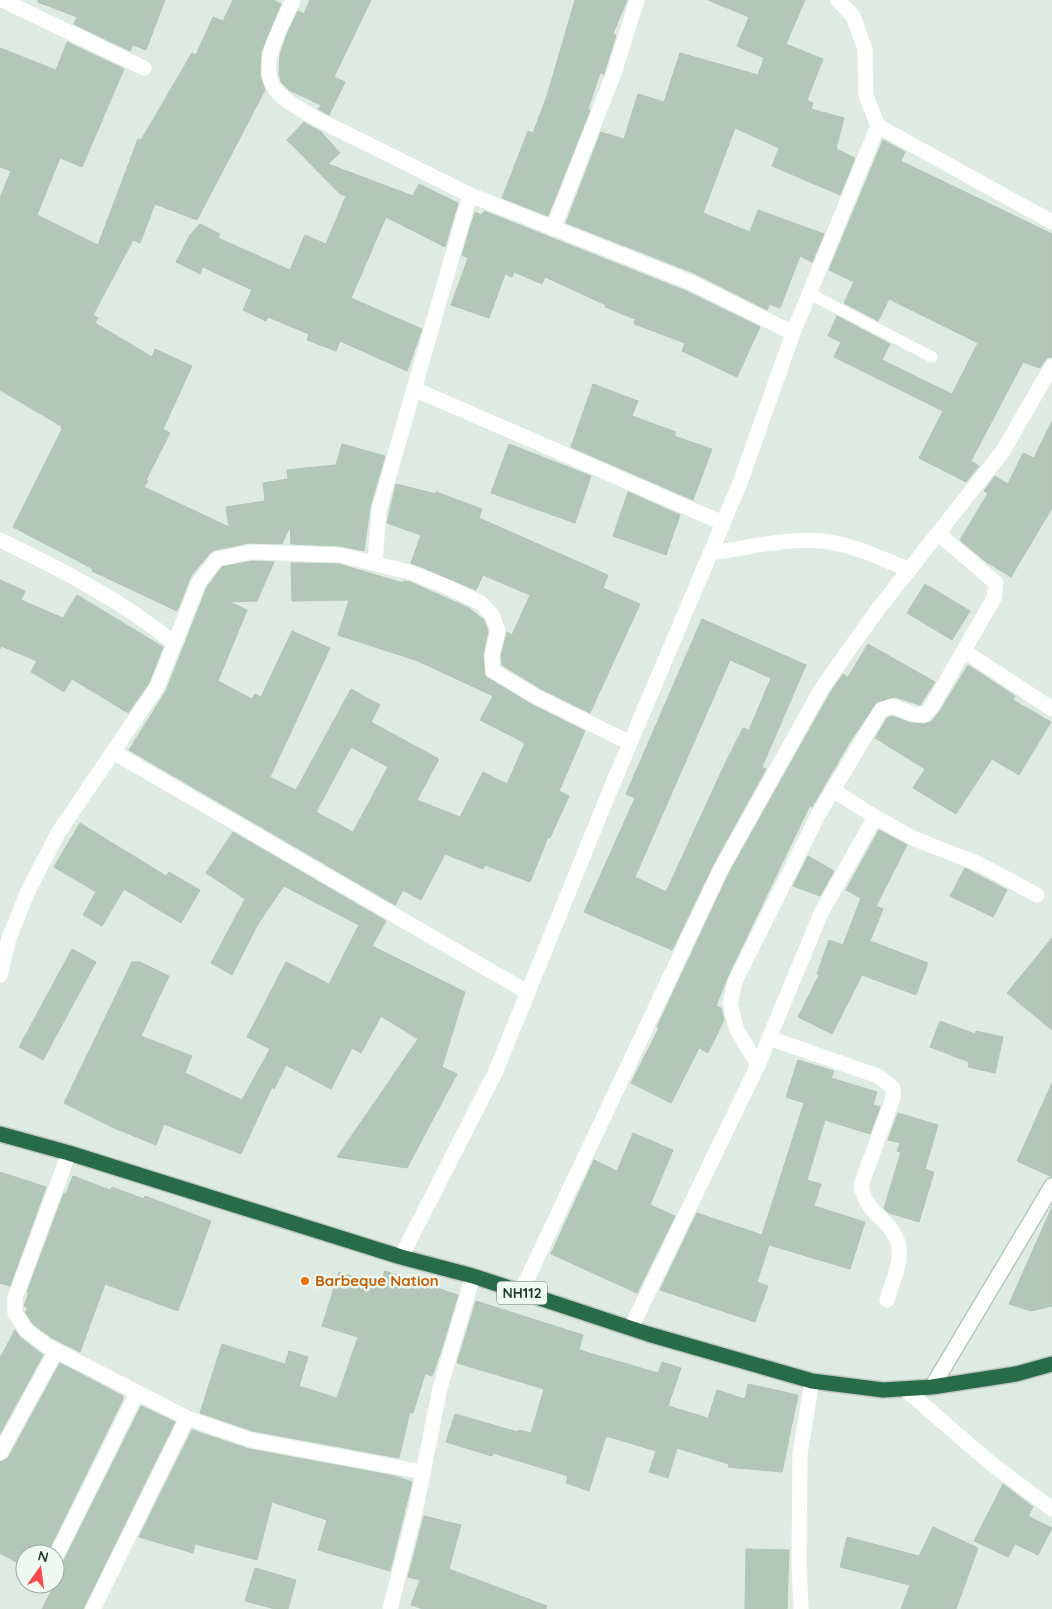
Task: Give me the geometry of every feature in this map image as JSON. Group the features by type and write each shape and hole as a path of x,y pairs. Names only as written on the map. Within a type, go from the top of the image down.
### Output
{"highway":[{"name":"NH112","path":"0,1134 69,1153 401,1257 473,1276 631,1328 812,1381 883,1390 905,1389 932,1387 1016,1374 1052,1364"}],"street":[{"path":"2,0 144,68"},
{"path":"293,0 272,50 268,70 273,86 293,104 317,119 470,194 553,229 690,282 793,333"},
{"path":"553,229 614,74 636,0"},
{"path":"838,0 853,16 865,49 866,96 878,126 1052,222"},
{"path":"401,1257 495,1073 630,743 740,482 793,333 878,126"},
{"path":"375,563 380,510 470,194"},
{"path":"521,1292 721,869 822,688 850,647 1003,451 1050,373"},
{"path":"414,389 723,523"},
{"path":"758,1065 734,1020 730,1004 735,982 833,790 881,710 892,706 912,714 924,715 932,706 994,598 996,583 939,534"},
{"path":"0,540 72,575 140,616 174,644"},
{"path":"710,553 794,540 823,541 853,548 909,570"},
{"path":"0,975 10,938 32,882 58,833 156,687 199,582 217,559 251,552 340,554 413,573 481,603 492,615 498,630 492,655 493,671 535,696 630,743"},
{"path":"964,651 1052,709"},
{"path":"113,752 527,992"},
{"path":"833,790 875,817 915,839 1004,876 1037,895"},
{"path":"631,1328 758,1065 821,913 875,817"},
{"path":"769,1038 878,1076 893,1088 892,1098 861,1185 863,1196 870,1208 891,1229 898,1242 899,1256 887,1300"},
{"path":"69,1153 15,1298 15,1313 26,1330 56,1351 187,1418 251,1440 423,1472"},
{"path":"932,1387 1052,1186"},
{"path":"390,1609 423,1472 440,1388 473,1276"},
{"path":"0,1454 56,1351"},
{"path":"801,1609 799,1564 800,1454 812,1381"},
{"path":"905,1389 988,1461 1052,1509"},
{"path":"62,1544 137,1393"},
{"path":"92,1609 187,1418"}],"lane":[{"path":"810,294 932,357"}],"building":[{"path":"38,0 165,0 146,50 133,45 130,51 74,24 77,17 38,2"},
{"path":"233,0 273,0 281,4 261,52 260,76 265,90 197,220 155,204 140,243 133,240 93,315 98,318 95,323 152,357 155,349 192,366 163,429 170,433 144,487 229,527 226,507 265,501 263,483 288,479 287,470 336,465 342,444 385,456 370,507 364,551 340,546 291,544 290,526 282,544 249,543 215,550 210,553 191,576 177,611 92,571 93,569 13,527 62,429 61,426 0,390 0,198 11,171 0,167 0,48 56,70 67,42 124,69 82,167 60,158 37,215 98,245 138,139 141,140 192,53 196,55 213,17 223,21"},
{"path":"310,0 371,0 334,77 345,82 329,115 318,109 321,105 289,90 281,82 279,74 280,55 287,34 298,11 304,14"},
{"path":"575,0 627,0 613,34 616,35 604,74 600,73 588,109 590,110 548,216 502,198 528,131 533,133 547,96"},
{"path":"708,0 805,0 786,44 823,59 807,100 813,103 811,109 844,118 836,149 855,158 840,195 772,166 779,148 735,128 703,213 750,232 758,210 824,234 812,262 800,256 780,308 770,304 767,310 694,273 566,223 601,132 624,139 638,94 664,102 680,53 758,75 764,58 737,46 749,17"},
{"path":"304,122 321,132 340,153 328,164 413,196 419,184 458,203 445,247 386,217 351,298 422,329 407,371 340,341 336,351 307,340 309,334 268,317 266,321 243,310 252,290 203,267 200,274 176,262 190,235 200,224 220,234 218,238 290,270 305,235 326,244 346,196 340,194 287,140"},
{"path":"883,140 905,152 901,161 1052,234 1052,357 1047,358 1040,368 1023,362 971,461 979,466 966,482 919,458 943,411 834,357 841,342 828,336 837,316 890,344 882,360 952,394 978,343 889,299 878,321 844,303 854,282 829,270"},
{"path":"484,211 686,291 760,327 737,377 682,351 685,343 634,324 635,319 605,307 606,305 545,277 542,284 514,272 512,277 505,274 489,318 451,305 468,258 462,255 475,212 482,215"},
{"path":"593,384 638,401 632,416 676,432 674,436 712,449 693,500 571,447"},
{"path":"1052,421 1052,508 1011,577 985,561 960,540 988,493 984,491 995,476 1008,484 1023,453 1034,458"},
{"path":"509,444 591,476 575,523 491,493"},
{"path":"396,484 436,494 436,492 482,509 479,518 608,575 603,588 640,604 590,713 539,688 502,665 501,656 507,632 512,635 530,595 483,575 476,590 411,563 421,535 387,523"},
{"path":"628,492 680,515 666,555 613,536"},
{"path":"252,561 274,562 257,601 230,602 247,610 218,681 252,699 255,694 261,697 292,631 330,648 270,777 296,790 351,689 380,705 371,722 439,759 417,800 460,817 483,772 507,784 525,743 480,720 493,696 418,661 338,635 349,600 292,601 291,563 339,564 403,583 404,581 410,582 469,608 484,620 488,631 483,655 485,676 531,704 585,731 559,791 569,796 550,838 548,837 530,882 485,865 483,869 445,854 421,900 403,890 395,905 129,750 166,691 207,587 222,567","holes":["351,747 388,767 353,832 316,812"]},
{"path":"0,580 25,591 21,600 63,618 77,595 163,647 149,683 128,713 72,679 64,692 31,672 37,661 1,646 0,649"},
{"path":"925,584 970,611 952,640 907,613"},
{"path":"702,619 806,665 762,767 766,769 713,865 672,950 584,912 635,798 626,794","holes":["730,660 771,678 749,730 743,728 723,768 666,892 635,877"]},
{"path":"868,644 935,682 920,705 895,697 877,702 849,743 812,807 810,805 727,978 716,1006 721,1008 724,1020 708,1053 699,1048 671,1103 631,1083 659,1028 657,1027 729,873 830,693 843,674 848,677"},
{"path":"968,665 1015,696 1013,700 1051,722 1019,775 992,759 956,814 913,788 925,769 875,738 887,718 892,716 911,723 924,724 931,722 940,711"},
{"path":"80,823 166,876 169,872 200,890 181,923 124,889 102,926 83,915 96,892 54,867"},
{"path":"879,830 907,845 876,906 883,909 870,941 928,963 916,995 862,975 832,1034 798,1017 819,975 817,974 829,940 843,945 861,898 846,890"},
{"path":"233,832 386,921 372,946 465,992 442,1067 457,1074 407,1168 337,1157 418,1039 381,1016 361,1053 352,1048 331,1089 286,1065 274,1089 272,1087 241,1154 164,1124 156,1145 114,1128 64,1103 132,962 140,962 169,976 141,1036 192,1056 185,1073 242,1100 270,1049 247,1037 286,962 329,984 359,925 284,886 258,924 232,975 211,963 245,899 206,873"},
{"path":"808,856 834,871 820,896 793,886"},
{"path":"965,868 1007,890 993,917 950,896"},
{"path":"1052,938 1052,1030 1007,993"},
{"path":"72,949 96,962 43,1060 19,1047"},
{"path":"940,1021 975,1034 976,1031 1003,1037 995,1073 968,1067 969,1062 930,1047"},
{"path":"798,1060 834,1071 831,1078 877,1092 873,1105 880,1107 870,1134 825,1120 807,1180 821,1184 814,1206 865,1222 850,1269 769,1245 757,1282 768,1286 755,1322 660,1290 697,1213 762,1235 804,1103 786,1097"},
{"path":"1052,1083 1052,1177 1017,1161"},
{"path":"898,1113 938,1125 925,1169 934,1172 919,1222 889,1213 884,1208 901,1152 897,1151 900,1143 888,1140"},
{"path":"633,1133 673,1150 650,1205 675,1216 637,1293 551,1254 594,1160 617,1171"},
{"path":"0,1172 46,1187 10,1286 0,1283"},
{"path":"73,1176 110,1190 112,1187 144,1199 145,1196 211,1221 178,1311 105,1284 80,1352 52,1338 33,1324 25,1312 28,1308 24,1306 29,1292 27,1292 64,1193 66,1194"},
{"path":"1052,1207 1052,1306 1031,1311 1009,1304"},
{"path":"385,1271 458,1295 432,1376 425,1374 413,1413 410,1412 399,1458 253,1431 200,1413 222,1344 285,1364 289,1351 308,1357 299,1386 337,1398 358,1337 322,1326 339,1272 380,1285"},
{"path":"476,1301 583,1335 579,1350 658,1373 662,1362 681,1368 668,1406 708,1418 717,1390 745,1399 748,1384 798,1395 782,1472 728,1467 729,1464 677,1448 668,1478 649,1472 656,1451 606,1436 589,1491 566,1483 568,1476 493,1453 492,1456 446,1442 455,1414 518,1432 519,1430 531,1433 544,1389 457,1363"},
{"path":"15,1330 20,1337 43,1355 0,1434 0,1358"},
{"path":"60,1363 123,1396 52,1544 15,1544 15,1561 0,1553 0,1462 8,1458"},
{"path":"141,1406 175,1422 83,1609 42,1609 50,1594 65,1594 65,1558"},
{"path":"192,1430 249,1449 395,1476 412,1482 390,1571 318,1550 327,1520 272,1502 257,1560 195,1544 193,1553 139,1537"},
{"path":"1003,1484 1033,1507 1028,1516 1052,1528 1038,1555 1015,1544 1008,1557 974,1541"},
{"path":"424,1516 461,1525 449,1569 547,1606 546,1609 423,1609 411,1605 420,1580 408,1577"},
{"path":"933,1527 978,1548 956,1609 901,1609 910,1585 840,1567 847,1537 919,1556"},
{"path":"746,1549 789,1550 787,1609 745,1609"},
{"path":"255,1568 296,1580 288,1609 275,1609 245,1601"}],"place":[{"name":"Barbeque Nation","path":"305,1281"}]}
